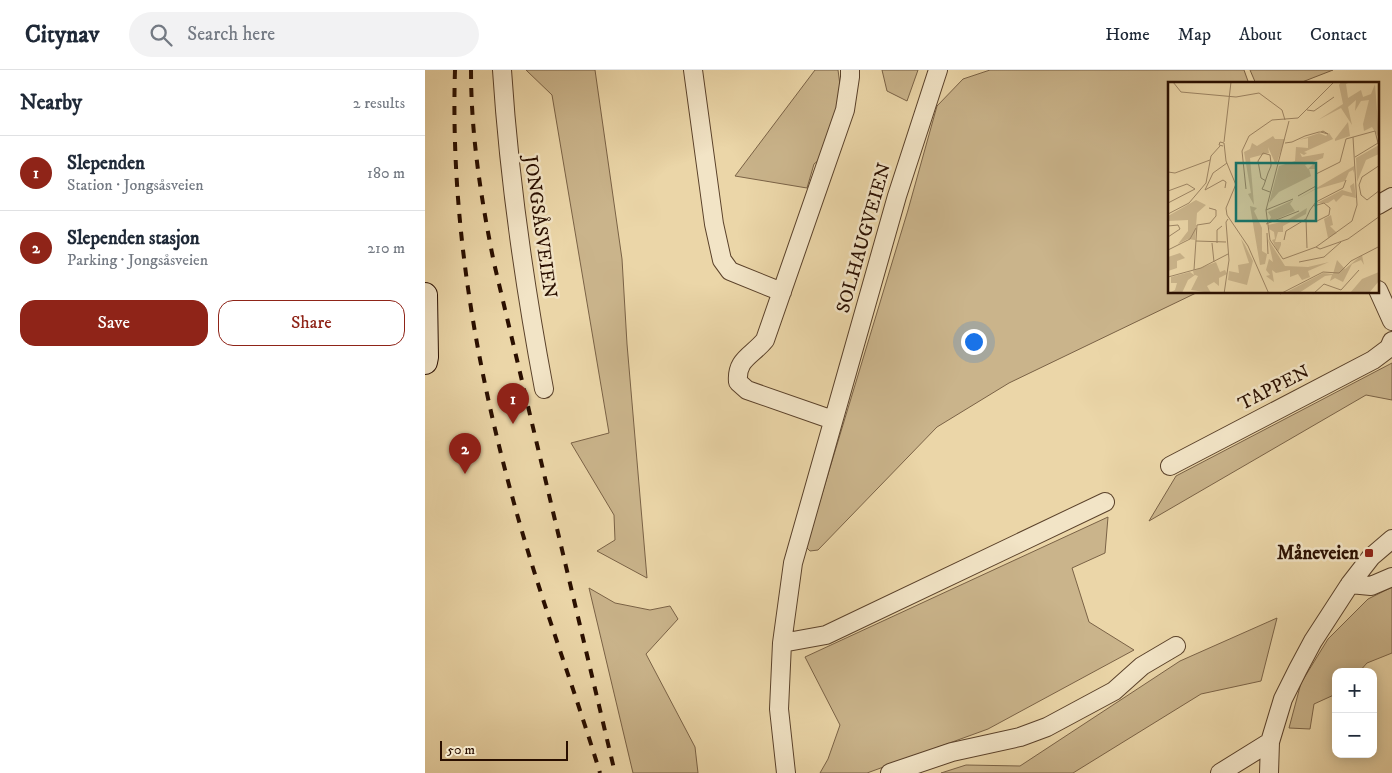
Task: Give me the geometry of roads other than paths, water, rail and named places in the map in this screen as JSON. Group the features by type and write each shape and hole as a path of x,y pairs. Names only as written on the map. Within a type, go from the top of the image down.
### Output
{"main road":[{"path":"425,295 425,362"}],"street":[{"name":"JONGSÅSVEIEN","path":"502,70 505,121 515,202 543,389"},
{"path":"693,70 714,224 722,260 730,271 782,292"},
{"path":"833,420 747,390 739,382 738,372 743,360 765,340 845,110 850,70"},
{"name":"SOLHAUGVEIEN","path":"786,773 779,710 782,643 793,563 897,196 938,70"},
{"path":"1379,204 1392,197"},
{"path":"1379,292 1392,321"},
{"name":"TAPPEN","path":"1170,466 1373,360 1389,348 1392,341"},
{"path":"782,643 826,634 1105,502"},
{"path":"1269,773 1270,742 1283,699 1298,669 1313,641 1350,584 1371,556 1392,539"},
{"path":"1350,584 1371,586 1392,577"},
{"path":"890,773 952,752 1020,737 1047,727 1114,691 1142,666 1176,646"},
{"path":"1220,773 1270,742"}],"railway":[{"path":"455,70 457,186 462,244 480,359 492,416 521,528 600,773"},
{"path":"471,70 471,94 478,167 494,263 615,773"}],"place":[{"name":"Slependen","path":"513,424"},
{"name":"Slependen stasjon","path":"465,474"},
{"name":"Måneveien","path":"1369,553"}]}
